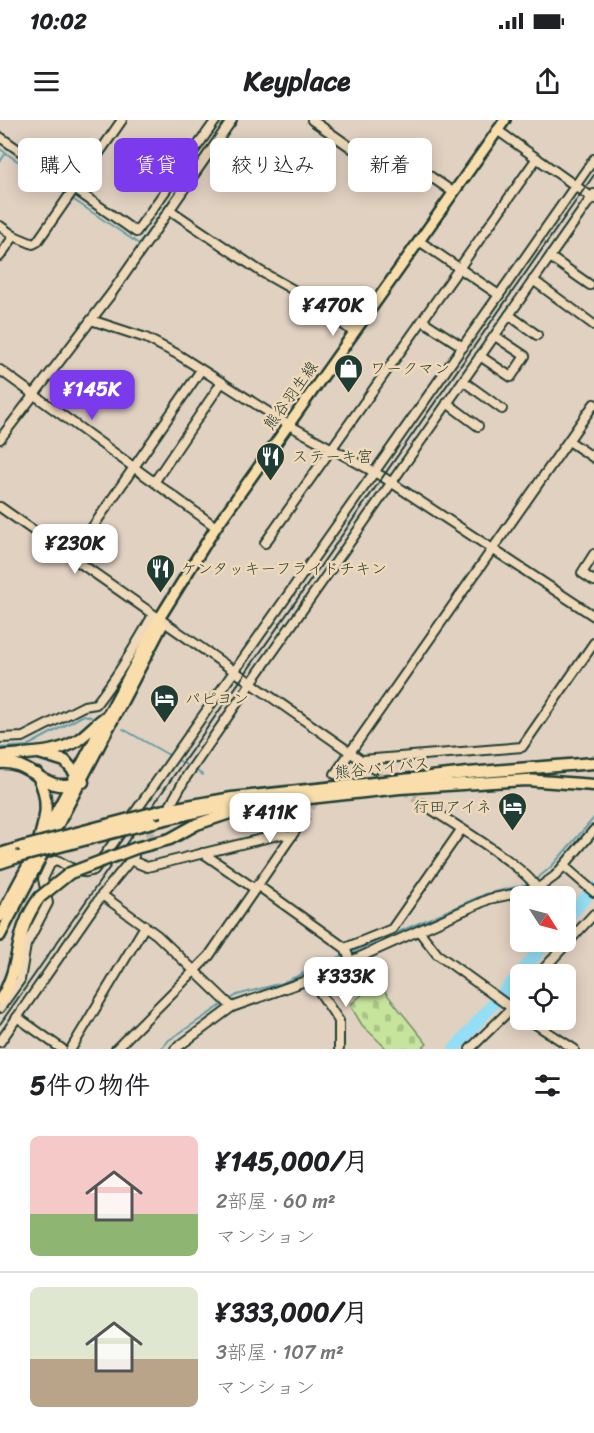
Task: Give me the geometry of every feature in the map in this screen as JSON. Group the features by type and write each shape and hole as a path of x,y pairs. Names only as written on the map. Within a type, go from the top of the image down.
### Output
{"highway":[{"path":"0,756 39,753 77,741 107,716"},
{"path":"0,763 11,762 53,784 77,780 65,761 39,753"},
{"name":"熊谷バイパス","path":"0,863 21,852 160,811 232,798 468,773 594,763"},
{"path":"36,850 47,804 45,792 37,774"},
{"name":"熊谷バイパス","path":"0,854 21,852 210,809 270,801 526,780 594,785"},
{"path":"0,1000 15,973 20,931 40,897 70,873 133,855 211,818 270,801"},
{"path":"1,914 14,909"}],"main road":[{"name":"熊谷羽生線","path":"0,936 107,716 159,619 188,572 287,424 505,120"},
{"name":"熊谷羽生線","path":"1,914 77,780 159,619"}],"street":[{"path":"102,148 122,120"},
{"path":"80,192 136,232 216,120"},
{"path":"0,439 91,320 232,120"},
{"path":"312,120 393,177 421,170 453,192"},
{"path":"171,804 186,777 251,683 593,197 497,130"},
{"path":"0,137 18,149"},
{"path":"265,543 537,158"},
{"path":"0,1008 20,980 26,945 48,903 43,879 51,862 57,860 82,874 94,870 594,159"},
{"path":"0,226 14,236 33,244 37,242 71,192"},
{"path":"170,210 260,271 313,301 353,332"},
{"path":"0,256 14,236"},
{"path":"419,241 500,295"},
{"path":"550,257 590,285"},
{"path":"533,280 594,325"},
{"path":"509,315 537,335"},
{"path":"91,320 146,338 222,382 287,424 392,483 594,616"},
{"path":"423,321 463,347"},
{"path":"480,356 511,377 525,357 495,336"},
{"path":"0,370 216,527"},
{"path":"72,557 201,370"},
{"path":"463,381 502,409"},
{"path":"155,481 222,382"},
{"path":"447,403 478,426"},
{"path":"335,774 491,549 569,441 590,417 594,404"},
{"path":"569,441 594,458"},
{"path":"0,507 374,769"},
{"path":"594,554 582,573 594,581"},
{"path":"0,738 23,737 84,706 96,704 159,619"},
{"path":"362,760 522,747 594,644"},
{"path":"423,804 535,885"},
{"path":"116,1049 209,956 304,818"},
{"path":"175,1049 232,1007 311,979 348,954 392,929 461,830"},
{"path":"348,954 419,931 489,900 535,885 546,884 594,830"},
{"path":"0,1042 102,895 133,855 147,867 282,834 291,837"},
{"path":"203,853 256,887 348,954"},
{"path":"564,866 594,892"},
{"path":"102,895 145,927 196,970 232,1007"},
{"path":"548,964 594,914"},
{"path":"71,1049 145,927"},
{"path":"419,931 437,954 510,1007 470,1049"},
{"path":"311,979 339,1021 339,1049"},
{"path":"17,1017 62,1049"},
{"path":"545,1030 574,1049"}],"green space":[{"path":"377,982 427,1044 421,1049 387,1049 362,1025 350,1005"}],"waterway":[{"path":"71,198 139,244 227,120"},
{"path":"0,149 67,195"},
{"path":"0,162 5,154"},
{"path":"0,748 27,746 84,715 91,717"},
{"path":"123,729 190,767"},
{"path":"195,770 203,775"},
{"path":"534,881 550,868 594,818"},
{"path":"350,953 486,894 529,884"},
{"path":"576,909 594,888"},
{"path":"454,1049 538,952"},
{"path":"161,1049 169,1040 237,995 282,983 345,955"}],"tunnel":[{"path":"374,769 423,804"},
{"path":"304,818 335,774"},
{"path":"141,847 160,820"}],"railway":[{"path":"0,1024 594,175"}],"place":[{"name":"ワークマン","path":"349,394"},
{"name":"ステーキ宮","path":"271,482"},
{"name":"ケンタッキーフライドチキン","path":"160,594"},
{"name":"パピヨン","path":"164,724"},
{"name":"行田アイネ","path":"513,832"}]}
